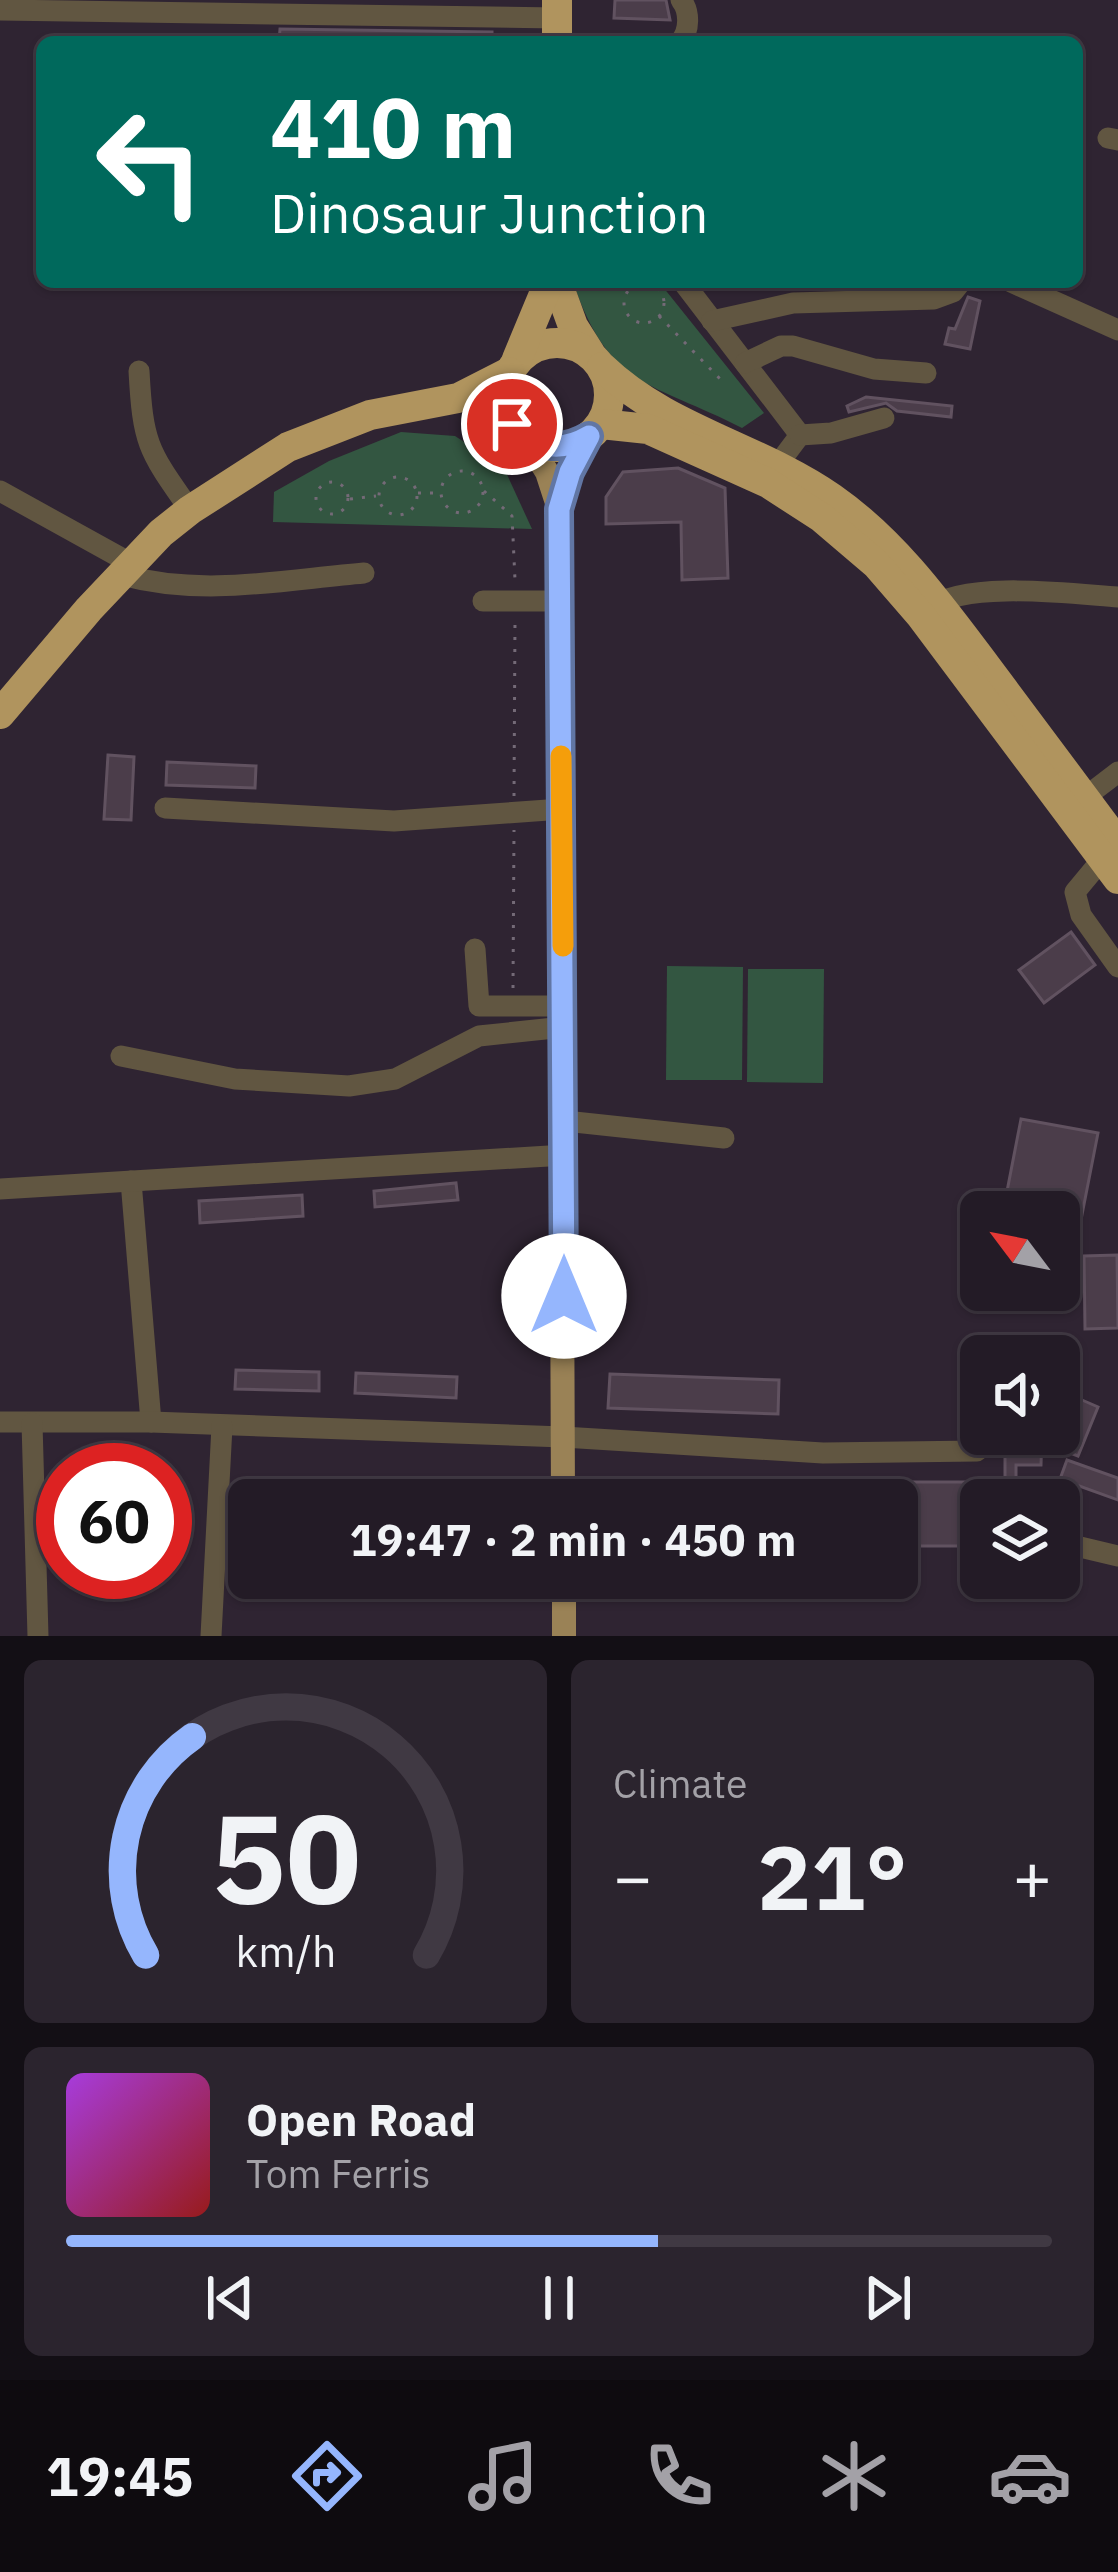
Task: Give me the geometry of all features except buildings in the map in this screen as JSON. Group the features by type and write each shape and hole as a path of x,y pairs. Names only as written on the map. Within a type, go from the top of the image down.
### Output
{"highway":[{"path":"519,431 504,390 550,288"},
{"path":"556,288 596,360 610,396 595,430"},
{"path":"0,714 127,570 190,510 288,447 370,415 458,398 543,344 576,345 630,394 779,464 836,500 878,536 1114,855"},
{"path":"458,398 490,409 519,431 557,448 595,430 648,429 768,483 822,518 929,609 1084,798 1114,855"}],"main road":[{"path":"559,509 570,472 595,430"},
{"path":"519,431 548,472 559,509 563,1479"},
{"path":"564,1599 564,1636"}],"street":[{"path":"681,0 687,11 684,36"},
{"path":"0,10 558,20"},
{"path":"687,288 800,435"},
{"path":"712,321 793,302 934,299 956,288"},
{"path":"1024,288 1118,330"},
{"path":"745,363 781,346 793,346 874,369 926,373"},
{"path":"139,371 142,432 154,460 190,510"},
{"path":"800,435 831,433 884,418"},
{"path":"779,464 800,435"},
{"path":"0,491 127,570 161,585 232,587 364,573"},
{"path":"929,609 1034,592 1118,597"},
{"path":"483,601 560,601"},
{"path":"1084,798 1118,772"},
{"path":"165,808 394,821 562,809"},
{"path":"1114,855 1075,892 1081,915 1118,967"},
{"path":"475,949 479,1006 564,1016"},
{"path":"121,1056 235,1079 349,1086 395,1079 479,1036 564,1016"},
{"path":"565,1121 724,1138"},
{"path":"0,1189 565,1155"},
{"path":"131,1181 152,1422"},
{"path":"0,1422 152,1422 563,1437 823,1454 960,1451"},
{"path":"32,1423 38,1636"},
{"path":"211,1636 222,1426"},
{"path":"1080,1547 1118,1556"}],"path":[{"path":"627,288 623,302 631,318 644,323 658,316 664,299 657,288"},
{"path":"658,316 724,383"},
{"path":"484,491 475,509 462,514 445,505 441,493 451,474 465,471 478,478 484,491 512,516 513,990"},
{"path":"400,477 411,482 417,493 411,510 400,515 383,508 380,496 388,480 400,477"},
{"path":"336,482 345,488 348,499 341,512 332,514 322,511 316,497 325,484 336,482"},
{"path":"417,493 441,493"},
{"path":"348,499 380,496"}],"green space":[{"path":"575,288 664,288 764,413 742,428 658,390 619,363 587,317"},
{"path":"401,432 455,436 504,468 532,529 273,522 274,492 329,461"},
{"path":"667,966 743,967 742,1080 666,1080"},
{"path":"748,969 824,969 823,1083 747,1082"}],"slow traffic":[{"path":"561,756 563,946"}],"route":[{"path":"512,424 540,445 557,448 589,436 570,472 559,509 564,1296"}]}
